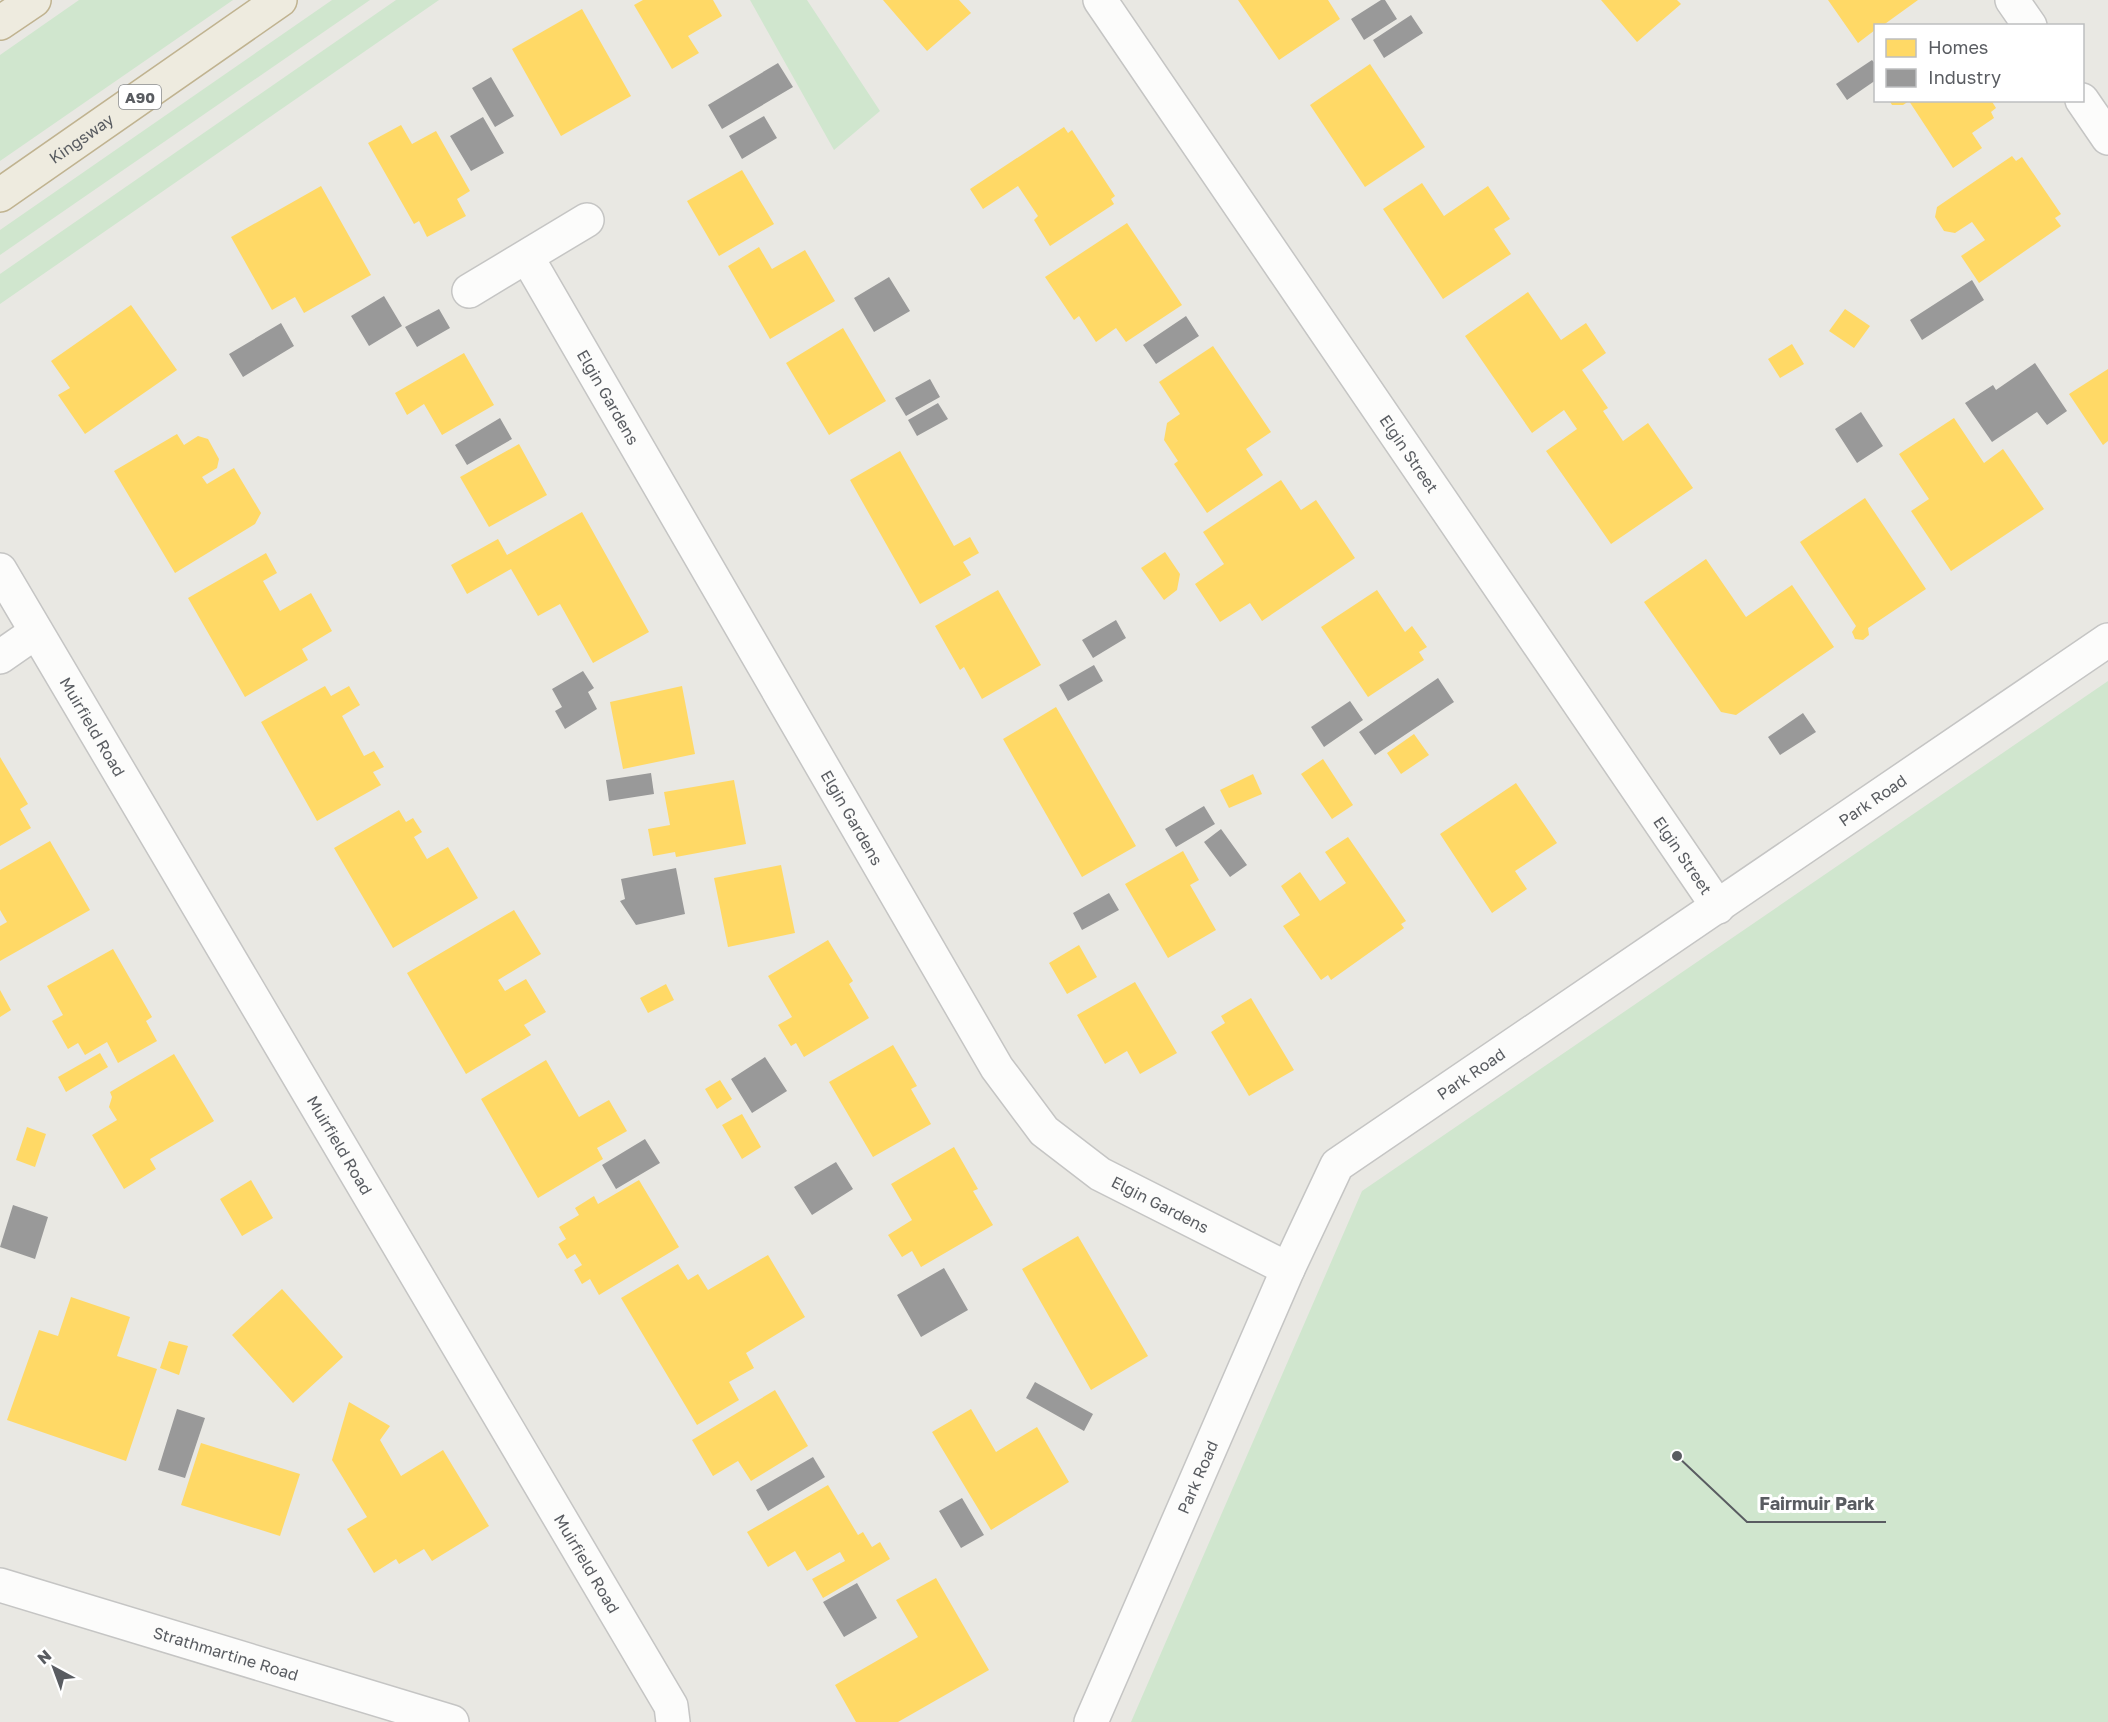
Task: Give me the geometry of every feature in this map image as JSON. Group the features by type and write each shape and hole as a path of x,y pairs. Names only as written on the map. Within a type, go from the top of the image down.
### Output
{"highway":[{"path":"0,23 34,0"},
{"name":"Kingsway","path":"0,195 280,0"}],"street":[{"name":"Elgin Street","path":"1100,0 1718,907"},
{"path":"2012,0 2029,24"},
{"path":"2083,102 2108,138"},
{"path":"469,291 587,220"},
{"name":"Elgin Gardens","path":"527,257 997,1068 1044,1131 1100,1174 1288,1269"},
{"name":"Muirfield Road","path":"0,570 671,1706 673,1722"},
{"path":"0,657 36,632"},
{"name":"Park Road","path":"1091,1722 1288,1269 1337,1165 2108,640"},
{"name":"Strathmartine Road","path":"0,1585 452,1722"}],"green space":[{"path":"79,0 233,0 0,161 0,55"},
{"path":"332,0 370,0 0,255 0,230"},
{"path":"396,0 439,0 0,304 0,274"},
{"path":"750,0 807,0 880,111 834,150"},
{"path":"2108,681 2108,1722 1131,1722 1362,1191"}],"building: Homes":[{"path":"643,0 713,0 722,16 688,36 699,53 672,69 634,5"},
{"path":"883,0 959,0 971,13 927,51"},
{"path":"1238,0 1328,0 1340,19 1279,60"},
{"path":"1601,0 1677,0 1681,4 1637,42"},
{"path":"1828,0 1918,0 1885,24 1874,24 1874,31 1858,43"},
{"path":"582,9 631,96 561,136 512,49"},
{"path":"1370,64 1425,147 1365,187 1310,105"},
{"path":"1890,102 1908,102 1903,105 1892,105"},
{"path":"1910,102 1992,102 1996,108 1991,112 1994,118 1972,133 1982,148 1953,168"},
{"path":"401,125 412,144 436,131 470,191 457,199 466,216 427,237 419,221 414,224 368,143"},
{"path":"1064,127 1068,133 1072,130 1115,196 1111,199 1114,204 1050,246 1034,220 1038,216 1018,186 983,209 970,189"},
{"path":"2012,156 2016,161 2022,157 2061,214 2055,218 2061,226 1979,283 1961,256 1985,240 1972,222 1955,233 1944,231 1935,217 1937,207"},
{"path":"742,170 774,224 719,256 687,201"},
{"path":"1422,183 1444,216 1488,186 1510,219 1494,229 1511,254 1443,299 1383,209"},
{"path":"321,186 371,275 304,313 295,297 272,310 231,237"},
{"path":"1127,223 1182,305 1126,342 1116,328 1096,342 1079,316 1074,320 1045,277"},
{"path":"759,247 772,269 805,250 835,301 770,339 728,266"},
{"path":"1528,292 1561,340 1586,323 1606,353 1582,370 1608,408 1603,411 1623,441 1648,423 1693,488 1611,544 1546,451 1577,429 1564,410 1532,433 1465,336"},
{"path":"131,305 177,370 85,434 58,395 70,388 51,361"},
{"path":"1845,309 1870,326 1854,348 1829,331"},
{"path":"843,328 886,401 829,435 786,363"},
{"path":"1792,344 1804,364 1780,378 1768,359"},
{"path":"1213,346 1271,432 1246,449 1263,475 1207,513 1174,464 1178,461 1164,440 1167,423 1180,414 1159,382"},
{"path":"464,353 494,405 442,435 424,404 407,415 395,393"},
{"path":"2108,369 2108,441 2103,445 2069,394"},
{"path":"1954,418 1984,463 2003,449 2044,509 1951,571 1911,511 1929,499 1899,454"},
{"path":"177,434 184,445 198,436 208,439 219,459 217,468 202,477 207,484 234,468 261,513 255,524 175,573 114,471"},
{"path":"519,444 547,495 489,527 460,477"},
{"path":"900,451 954,546 970,537 979,553 963,562 971,575 920,604 850,480"},
{"path":"1281,480 1301,510 1316,500 1355,558 1262,621 1250,603 1220,622 1195,584 1224,564 1203,532"},
{"path":"1865,498 1926,589 1868,628 1869,635 1863,640 1855,639 1852,632 1856,626 1800,542"},
{"path":"582,512 649,632 593,663 560,604 538,616 511,569 467,594 451,565 498,539 507,555"},
{"path":"1165,552 1180,574 1177,590 1164,600 1141,568"},
{"path":"266,553 277,573 263,581 280,611 311,593 332,631 302,649 308,660 245,697 188,598"},
{"path":"1706,559 1746,617 1792,585 1834,647 1736,715 1721,712 1644,602"},
{"path":"998,590 1041,665 982,699 964,667 960,670 935,626"},
{"path":"1377,590 1405,632 1412,626 1427,647 1419,652 1424,660 1368,697 1321,627"},
{"path":"325,686 331,696 349,686 360,705 342,716 364,756 374,751 384,767 373,772 381,785 317,821 261,722"},
{"path":"682,686 695,754 623,769 610,702"},
{"path":"1056,707 1136,846 1082,877 1003,739"},
{"path":"1414,734 1429,755 1401,774 1387,753"},
{"path":"0,757 28,804 20,809 31,828 0,846"},
{"path":"1323,759 1353,805 1332,819 1301,774"},
{"path":"1253,774 1262,794 1229,808 1220,790"},
{"path":"734,780 746,844 676,857 675,852 653,856 648,829 670,825 664,792"},
{"path":"1516,783 1557,843 1515,871 1527,889 1492,913 1440,834"},
{"path":"399,810 406,822 413,818 422,832 414,837 427,859 448,847 478,898 393,948 334,848"},
{"path":"1348,837 1406,921 1401,924 1404,928 1331,980 1328,975 1321,980 1283,926 1300,915 1281,886 1300,872 1320,901 1346,883 1325,852"},
{"path":"50,841 90,910 0,961 0,926 7,922 0,910 0,870"},
{"path":"1183,851 1199,880 1190,885 1216,930 1168,958 1125,884"},
{"path":"781,865 795,933 728,947 714,878"},
{"path":"514,910 541,954 498,980 505,991 526,979 546,1012 524,1025 531,1035 466,1074 407,973"},
{"path":"828,940 853,981 849,984 869,1018 804,1057 796,1043 791,1046 778,1025 792,1017 768,976"},
{"path":"1079,945 1097,977 1067,994 1049,963"},
{"path":"113,949 152,1017 146,1021 157,1041 118,1063 107,1042 85,1055 78,1043 68,1049 52,1021 63,1015 47,986"},
{"path":"1135,982 1177,1053 1140,1074 1127,1051 1105,1064 1077,1015"},
{"path":"666,984 674,1000 648,1013 640,998"},
{"path":"0,990 11,1010 0,1017"},
{"path":"1251,998 1294,1070 1249,1096 1211,1032 1225,1023 1221,1016"},
{"path":"893,1045 917,1086 911,1089 931,1124 873,1157 829,1082"},
{"path":"100,1053 108,1067 66,1092 58,1077"},
{"path":"174,1054 214,1121 150,1159 156,1169 124,1189 92,1135 117,1120 109,1107 112,1097 110,1092"},
{"path":"546,1060 579,1117 609,1100 627,1131 597,1148 603,1159 538,1198 481,1099"},
{"path":"720,1080 732,1099 717,1109 705,1089"},
{"path":"742,1114 761,1147 742,1159 722,1125"},
{"path":"27,1127 46,1134 35,1167 16,1160"},
{"path":"954,1147 978,1189 973,1191 993,1225 921,1267 912,1251 902,1257 888,1235 912,1220 891,1184"},
{"path":"251,1180 273,1218 242,1236 220,1199"},
{"path":"639,1180 679,1247 599,1295 590,1279 582,1284 574,1270 582,1265 575,1254 567,1259 558,1244 566,1239 559,1227 579,1215 575,1208 594,1196 598,1204"},
{"path":"1078,1236 1148,1356 1091,1390 1022,1269"},
{"path":"768,1255 805,1317 746,1353 754,1368 729,1382 739,1400 697,1425 621,1298 678,1264 688,1280 698,1274 708,1290"},
{"path":"282,1289 343,1357 293,1403 232,1335"},
{"path":"71,1297 130,1317 117,1356 157,1369 126,1461 7,1420 39,1330 58,1336"},
{"path":"169,1341 188,1346 179,1375 160,1368"},
{"path":"775,1390 808,1446 751,1481 738,1461 713,1476 692,1440"},
{"path":"349,1402 390,1426 380,1440 401,1476 443,1450 489,1526 432,1561 424,1549 399,1564 396,1559 374,1573 347,1529 367,1517 332,1460"},
{"path":"971,1409 996,1452 1037,1427 1069,1482 991,1530 932,1432"},
{"path":"201,1443 300,1474 280,1536 181,1505"},
{"path":"828,1485 858,1535 863,1532 872,1547 880,1542 890,1559 823,1598 812,1579 845,1561 840,1552 807,1571 795,1551 768,1567 747,1532"},
{"path":"936,1578 989,1670 898,1722 856,1722 835,1685 918,1637 896,1600"}],"building: Industry":[{"path":"1381,0 1385,0 1397,19 1364,40 1351,19"},
{"path":"1411,15 1423,33 1384,58 1373,40"},
{"path":"1872,60 1874,62 1874,81 1847,100 1836,84"},
{"path":"778,63 793,87 722,129 708,105"},
{"path":"491,77 514,116 495,127 472,88"},
{"path":"764,116 777,138 742,159 729,136"},
{"path":"483,117 504,153 471,171 450,136"},
{"path":"889,277 910,311 874,332 854,298"},
{"path":"1972,280 1984,300 1922,340 1910,320"},
{"path":"384,296 402,326 369,346 351,316"},
{"path":"439,309 450,328 417,347 405,327"},
{"path":"1186,316 1199,336 1156,364 1143,345"},
{"path":"281,323 294,346 243,377 229,354"},
{"path":"2035,363 2067,411 2047,425 2037,412 1992,442 1965,403 1993,385 1996,390"},
{"path":"930,379 940,397 906,416 895,398"},
{"path":"938,403 948,419 917,436 908,420"},
{"path":"1861,412 1883,446 1857,463 1835,429"},
{"path":"500,418 512,439 467,465 455,445"},
{"path":"1116,620 1126,638 1093,658 1082,640"},
{"path":"1094,665 1103,681 1068,701 1059,685"},
{"path":"583,671 594,688 588,692 597,709 565,729 555,711 562,707 552,689"},
{"path":"1438,678 1454,702 1375,755 1359,732"},
{"path":"1350,701 1363,720 1324,747 1311,727"},
{"path":"1803,713 1816,732 1780,755 1768,737"},
{"path":"651,773 654,794 609,801 606,780"},
{"path":"1204,806 1215,824 1176,847 1165,829"},
{"path":"1221,829 1247,865 1230,877 1204,842"},
{"path":"676,868 685,914 636,925 620,901 625,899 621,879"},
{"path":"1109,893 1119,910 1082,930 1073,913"},
{"path":"765,1057 787,1091 752,1113 731,1079"},
{"path":"645,1139 660,1163 616,1189 602,1165"},
{"path":"836,1162 853,1189 812,1215 794,1187"},
{"path":"13,1205 48,1217 35,1259 0,1247"},
{"path":"944,1268 968,1310 921,1337 897,1295"},
{"path":"1035,1382 1093,1414 1084,1431 1026,1398"},
{"path":"177,1409 205,1418 185,1478 158,1470"},
{"path":"813,1457 825,1477 768,1511 756,1490"},
{"path":"962,1498 984,1535 961,1548 939,1511"},
{"path":"857,1583 877,1618 844,1637 823,1602"}],"place":[{"name":"Fairmuir Park","path":"1677,1456"}]}
